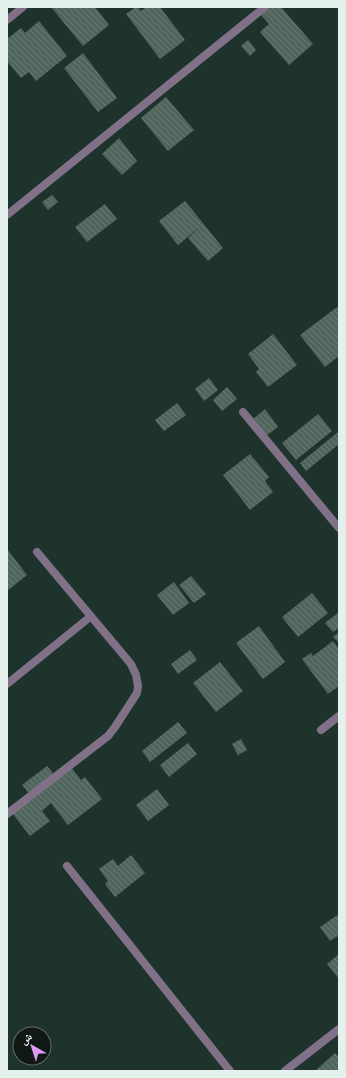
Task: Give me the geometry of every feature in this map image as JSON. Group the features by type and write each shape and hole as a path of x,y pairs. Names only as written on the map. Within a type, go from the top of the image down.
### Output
{"street":[{"path":"7,20 23,7"},
{"path":"7,215 265,7"},
{"path":"243,412 339,528"},
{"path":"7,814 108,736 123,717 137,693 138,686 136,675 131,664 37,552"},
{"path":"7,684 90,617"},
{"path":"321,730 339,716"},
{"path":"67,866 230,1071"},
{"path":"285,1071 339,1029"}],"building":[{"path":"51,7 95,7 109,25 83,46"},
{"path":"138,7 141,11 146,7 160,7 185,40 160,59 126,14"},
{"path":"270,7 281,7 313,44 289,65 260,32 269,24 261,15"},
{"path":"39,21 67,56 36,81 29,72 21,78 7,61 7,39 21,28 25,33"},
{"path":"248,40 256,50 250,56 241,46"},
{"path":"83,53 117,98 98,112 64,68"},
{"path":"166,97 194,130 168,151 141,118"},
{"path":"119,138 137,161 122,175 102,154"},
{"path":"52,195 58,202 48,210 42,202"},
{"path":"185,201 223,248 208,261 188,238 200,227 178,245 159,221"},
{"path":"105,204 117,219 87,242 75,227"},
{"path":"337,307 339,309 339,356 325,367 300,335"},
{"path":"273,334 297,365 268,387 256,372 259,369 248,354"},
{"path":"209,378 218,390 204,401 195,389"},
{"path":"227,387 237,399 222,411 213,400"},
{"path":"177,403 186,415 164,431 155,420"},
{"path":"265,409 278,427 266,436 253,419"},
{"path":"318,414 332,431 296,460 282,443"},
{"path":"338,432 339,444 306,471 300,463"},
{"path":"250,454 269,477 265,481 273,492 250,510 223,475"},
{"path":"7,549 27,575 7,591"},
{"path":"191,576 206,594 194,603 179,585"},
{"path":"174,582 189,603 173,615 157,595"},
{"path":"312,593 328,613 298,637 282,617"},
{"path":"339,612 339,628 333,632 325,623"},
{"path":"259,626 285,662 263,679 236,643"},
{"path":"339,632 339,643 333,637"},
{"path":"333,641 339,649 339,686 328,694 302,659 311,653 313,656"},
{"path":"190,650 197,660 178,674 171,664"},
{"path":"220,662 243,691 216,712 193,683"},
{"path":"178,722 187,733 150,762 142,751"},
{"path":"241,739 247,750 238,755 232,744"},
{"path":"188,743 197,754 169,777 160,765"},
{"path":"47,766 57,778 71,767 81,780 85,777 102,799 68,825 51,803 42,811 50,821 30,836 12,813 32,797 22,785"},
{"path":"157,789 169,805 148,821 136,805"},
{"path":"131,855 145,873 115,897 105,884 108,881 99,869 113,859 118,866"},
{"path":"339,914 339,935 330,941 320,927"},
{"path":"339,954 339,979 327,964"},
{"path":"335,1053 339,1057 339,1068 336,1071 315,1071"}]}
